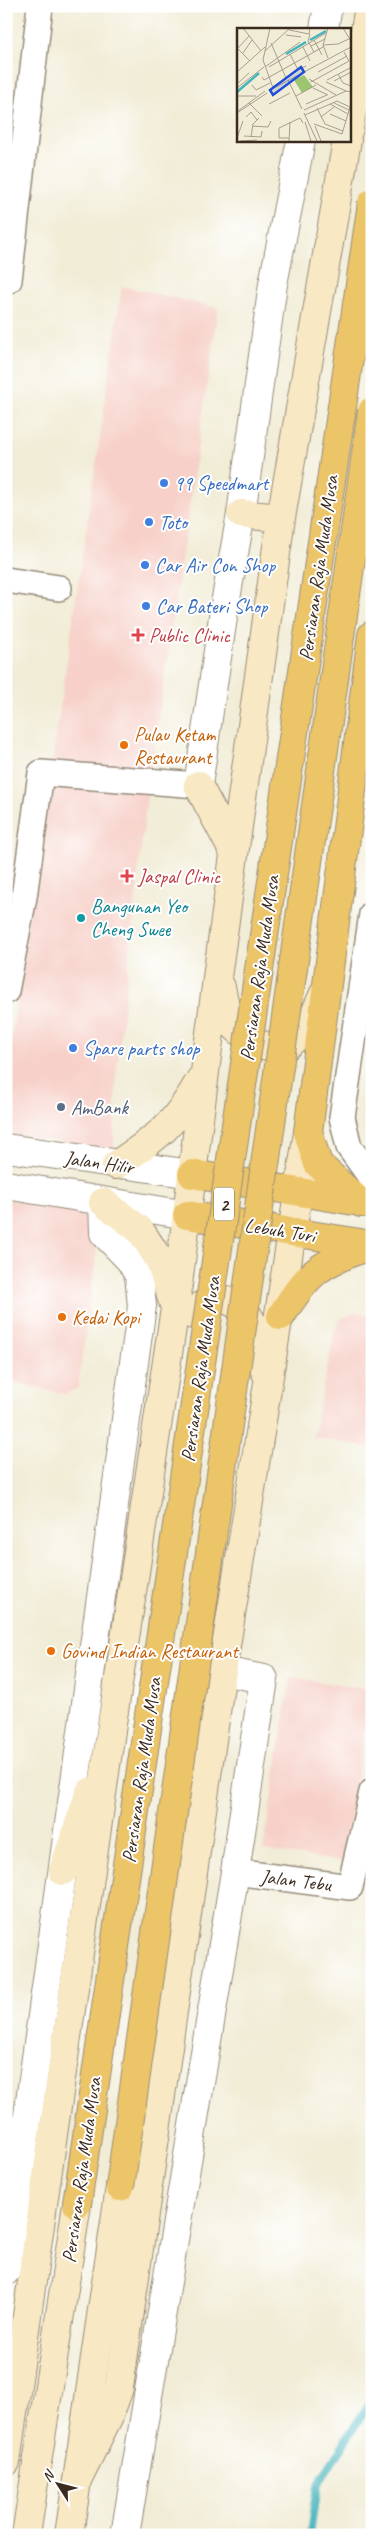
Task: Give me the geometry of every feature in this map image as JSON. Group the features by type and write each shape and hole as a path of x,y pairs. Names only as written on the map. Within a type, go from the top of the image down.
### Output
{"main road":[{"path":"350,123 370,6"},
{"path":"6,2462 112,1724 167,1368 218,970 281,518 347,141"},
{"name":"Persiaran Raja Muda Musa","path":"26,2535 372,203"},
{"name":"Persiaran Raja Muda Musa","path":"69,2535 372,411"},
{"path":"241,514 281,518"},
{"path":"77,2480 109,2416 119,2388 222,1670 267,1380 281,1316 308,1132 325,992 367,708 372,635"},
{"path":"198,784 234,853"},
{"path":"218,970 228,1020 252,1043 283,1049 310,1025 325,992"},
{"path":"116,1165 160,1136 185,1107 205,1070"},
{"path":"308,1132 318,1164 368,1195"},
{"name":"Lebuh Turi","path":"192,1174 299,1192 368,1195"},
{"path":"103,1202 140,1230 160,1262 175,1308"},
{"name":"Lebuh Turi","path":"187,1215 371,1245"},
{"path":"281,1316 301,1285 324,1263 371,1245"},
{"path":"167,1368 188,1322 199,1307 218,1298 233,1300 247,1313 255,1327 267,1380"},
{"path":"64,1872 112,1724"}],"street":[{"path":"8,280 40,6"},
{"path":"324,28 328,6"},
{"path":"6,991 24,897 41,773 198,784 223,613 241,514 273,284 302,141"},
{"path":"6,580 59,588"},
{"path":"368,1195 349,1147 342,1117 372,914"},
{"name":"Jalan Hilir","path":"6,1148 116,1165 192,1174"},
{"name":"Jalan Hilir","path":"6,1185 187,1215"},
{"path":"6,2272 64,1872 142,1306 139,1275 130,1260 104,1233 103,1202"},
{"path":"125,2535 235,1872 264,1678 222,1670"},
{"name":"Jalan Tebu","path":"235,1872 350,1887 372,1792"},
{"path":"167,2056 201,2080"}],"shaded area":[{"path":"122,286 218,308 147,795 116,1078 114,1149 6,1134 6,1075"},
{"path":"6,1199 90,1213 97,1248 78,1388 65,1394 6,1381"},
{"path":"355,1312 372,1315 372,1448 313,1437 335,1329 341,1319"},
{"path":"291,1677 371,1690 343,1862 263,1850"}],"waterway":[{"path":"310,2535 317,2486 372,2399"}],"place":[{"name":"99 Speedmart","path":"164,483"},
{"name":"Toto","path":"149,522"},
{"name":"Car Air Con Shop","path":"145,565"},
{"name":"Car Bateri Shop","path":"146,606"},
{"name":"Public Clinic","path":"138,635"},
{"name":"Pulau Ketam Restaurant","path":"124,745"},
{"name":"Jaspal Clinic","path":"127,876"},
{"name":"Bangunan Yeo Cheng Swee","path":"81,918"},
{"name":"Spare parts shop","path":"73,1048"},
{"name":"AmBank","path":"61,1107"},
{"name":"Kedai Kopi","path":"62,1317"},
{"name":"Govind Indian Restaurant","path":"51,1651"}]}
